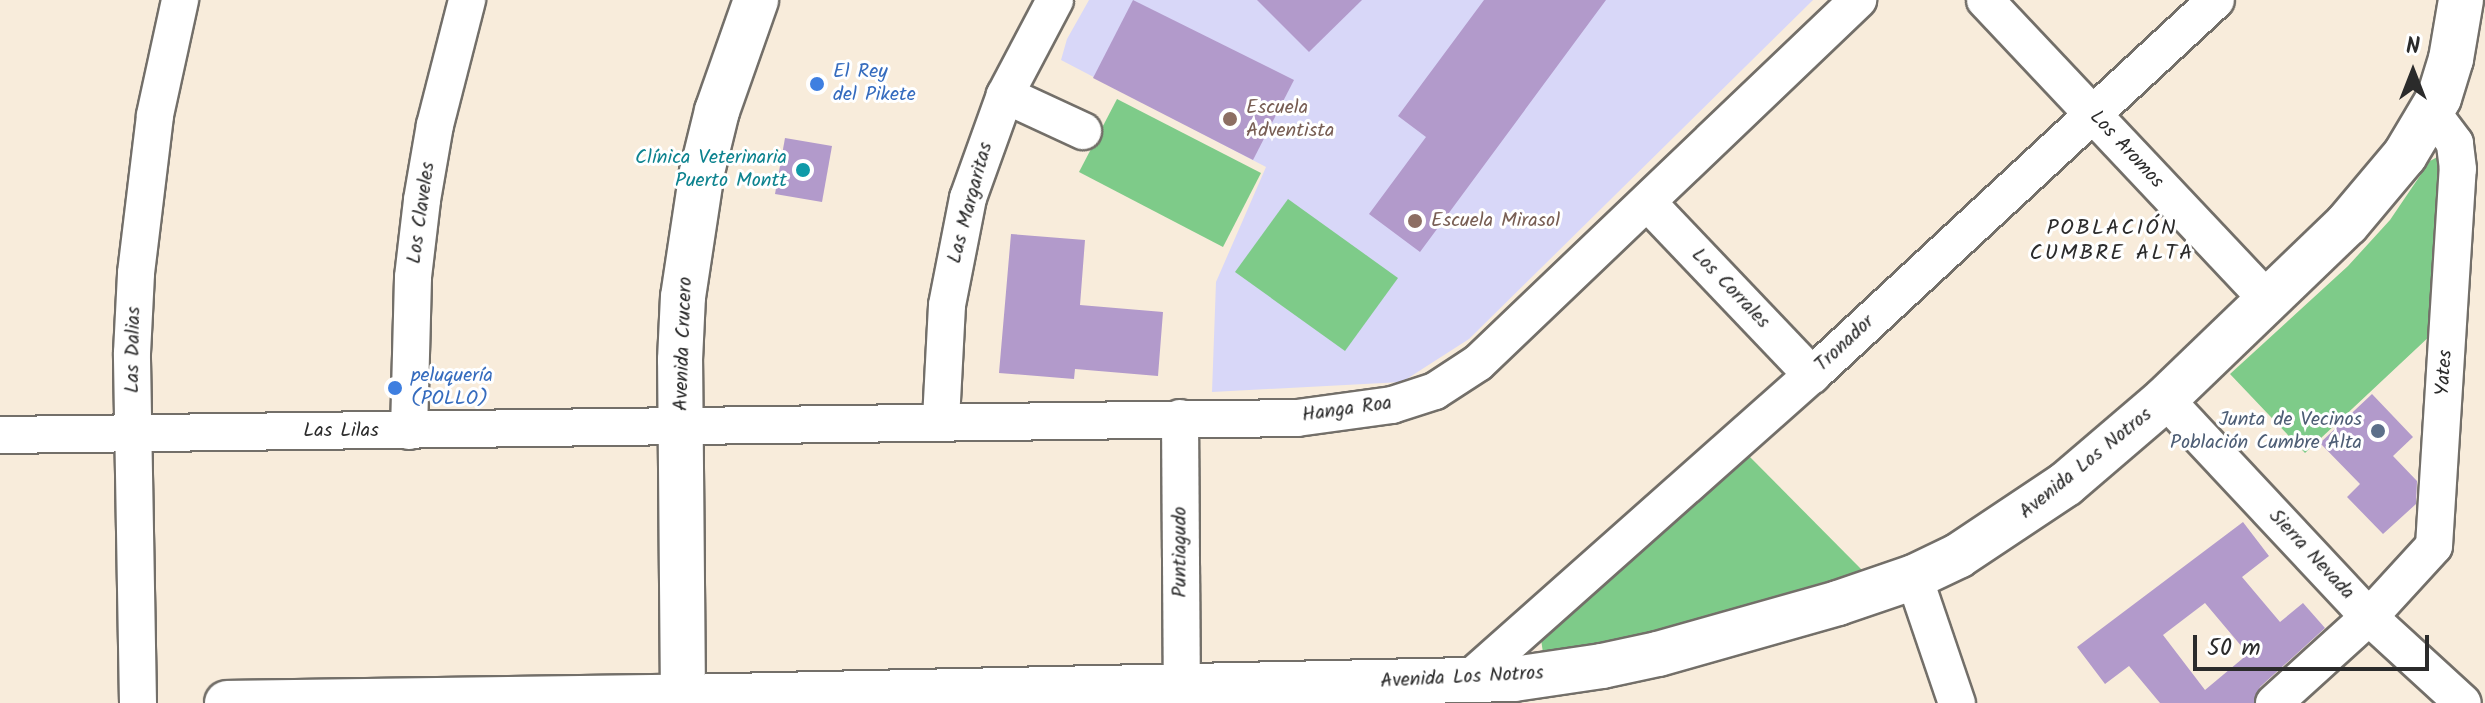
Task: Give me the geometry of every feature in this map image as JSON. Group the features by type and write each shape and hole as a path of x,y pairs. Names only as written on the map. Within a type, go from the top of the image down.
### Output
{"main road":[{"name":"Avenida Crucero","path":"683,700 683,297 691,234 717,111 756,0"},
{"name":"Avenida Los Notros","path":"227,703 683,700 1468,680 1559,674 1630,660 1838,603 1914,577 1958,556 2013,522 2117,444 2347,224 2405,155 2431,111 2451,59 2461,0"}],"street":[{"name":"Las Dalias","path":"138,703 133,337 143,194 155,115 180,0"},
{"name":"Los Claveles","path":"409,431 412,292 422,200 435,125 467,0"},
{"name":"Las Margaritas","path":"941,420 942,359 956,251 968,198 1005,95 1055,0"},
{"name":"Hanga Roa","path":"681,423 1297,418 1392,405 1435,391 1478,363 1858,0"},
{"name":"Los Aromos","path":"1985,0 2267,299"},
{"name":"Tronador","path":"1468,680 1812,375 2216,0"},
{"path":"1005,95 1083,131"},
{"name":"Yates","path":"2274,703 2369,617 2434,546 2458,169 2455,143 2431,111"},
{"name":"Los Corrales","path":"1648,203 1812,375"},
{"name":"Sierra Nevada","path":"2165,399 2369,617 2463,703"},
{"name":"Puntiagudo","path":"1180,418 1182,686"},
{"name":"Las Lilas","path":"0,435 409,431 681,423"},
{"path":"1914,577 1957,703"}],"shaded area":[{"name":"Escuela Mirasol","path":"1089,0 1813,0 1469,339 1402,382 1212,392 1216,282 1266,167 1061,60 1067,39"}],"green space":[{"path":"1117,99 1261,173 1223,247 1079,172"},
{"path":"2441,155 2432,334 2305,453 2230,374 2348,266 2390,220 2430,161"},
{"path":"1288,199 1398,278 1345,351 1235,272"},
{"path":"1745,452 1863,571 1649,632 1553,655 1543,653 1540,632"}],"building":[{"path":"1133,0 1294,80 1253,160 1093,78"},
{"path":"1257,0 1362,0 1309,52"},
{"path":"1484,0 1606,0 1420,252 1369,214 1426,137 1398,116"},
{"name":"Clínica Veterinaria Puerto Montt","path":"785,138 832,146 822,202 775,194"},
{"path":"1011,234 1085,240 1080,305 1163,312 1158,376 1075,369 1074,379 999,373"},
{"path":"2372,394 2413,437 2393,456 2417,481 2416,504 2383,534 2347,497 2360,484 2320,443"},
{"path":"2243,522 2269,556 2242,577 2280,622 2303,603 2325,628 2260,687 2254,703 2160,703 2129,666 2105,684 2077,647","holes":["2205,603 2248,654 2205,690 2163,635"]}],"place":[{"name":"El Rey del Pikete","path":"817,84"},
{"name":"Escuela Adventista","path":"1230,119"},
{"name":"Clínica Veterinaria Puerto Montt","path":"803,170"},
{"name":"Escuela Mirasol","path":"1415,221"},
{"name":"peluquería (POLLO)","path":"395,388"},
{"name":"Junta de Vecinos Población Cumbre Alta","path":"2378,431"}],"district":[{"name":"POBLACIÓN CUMBRE ALTA","path":"2112,240"}]}
